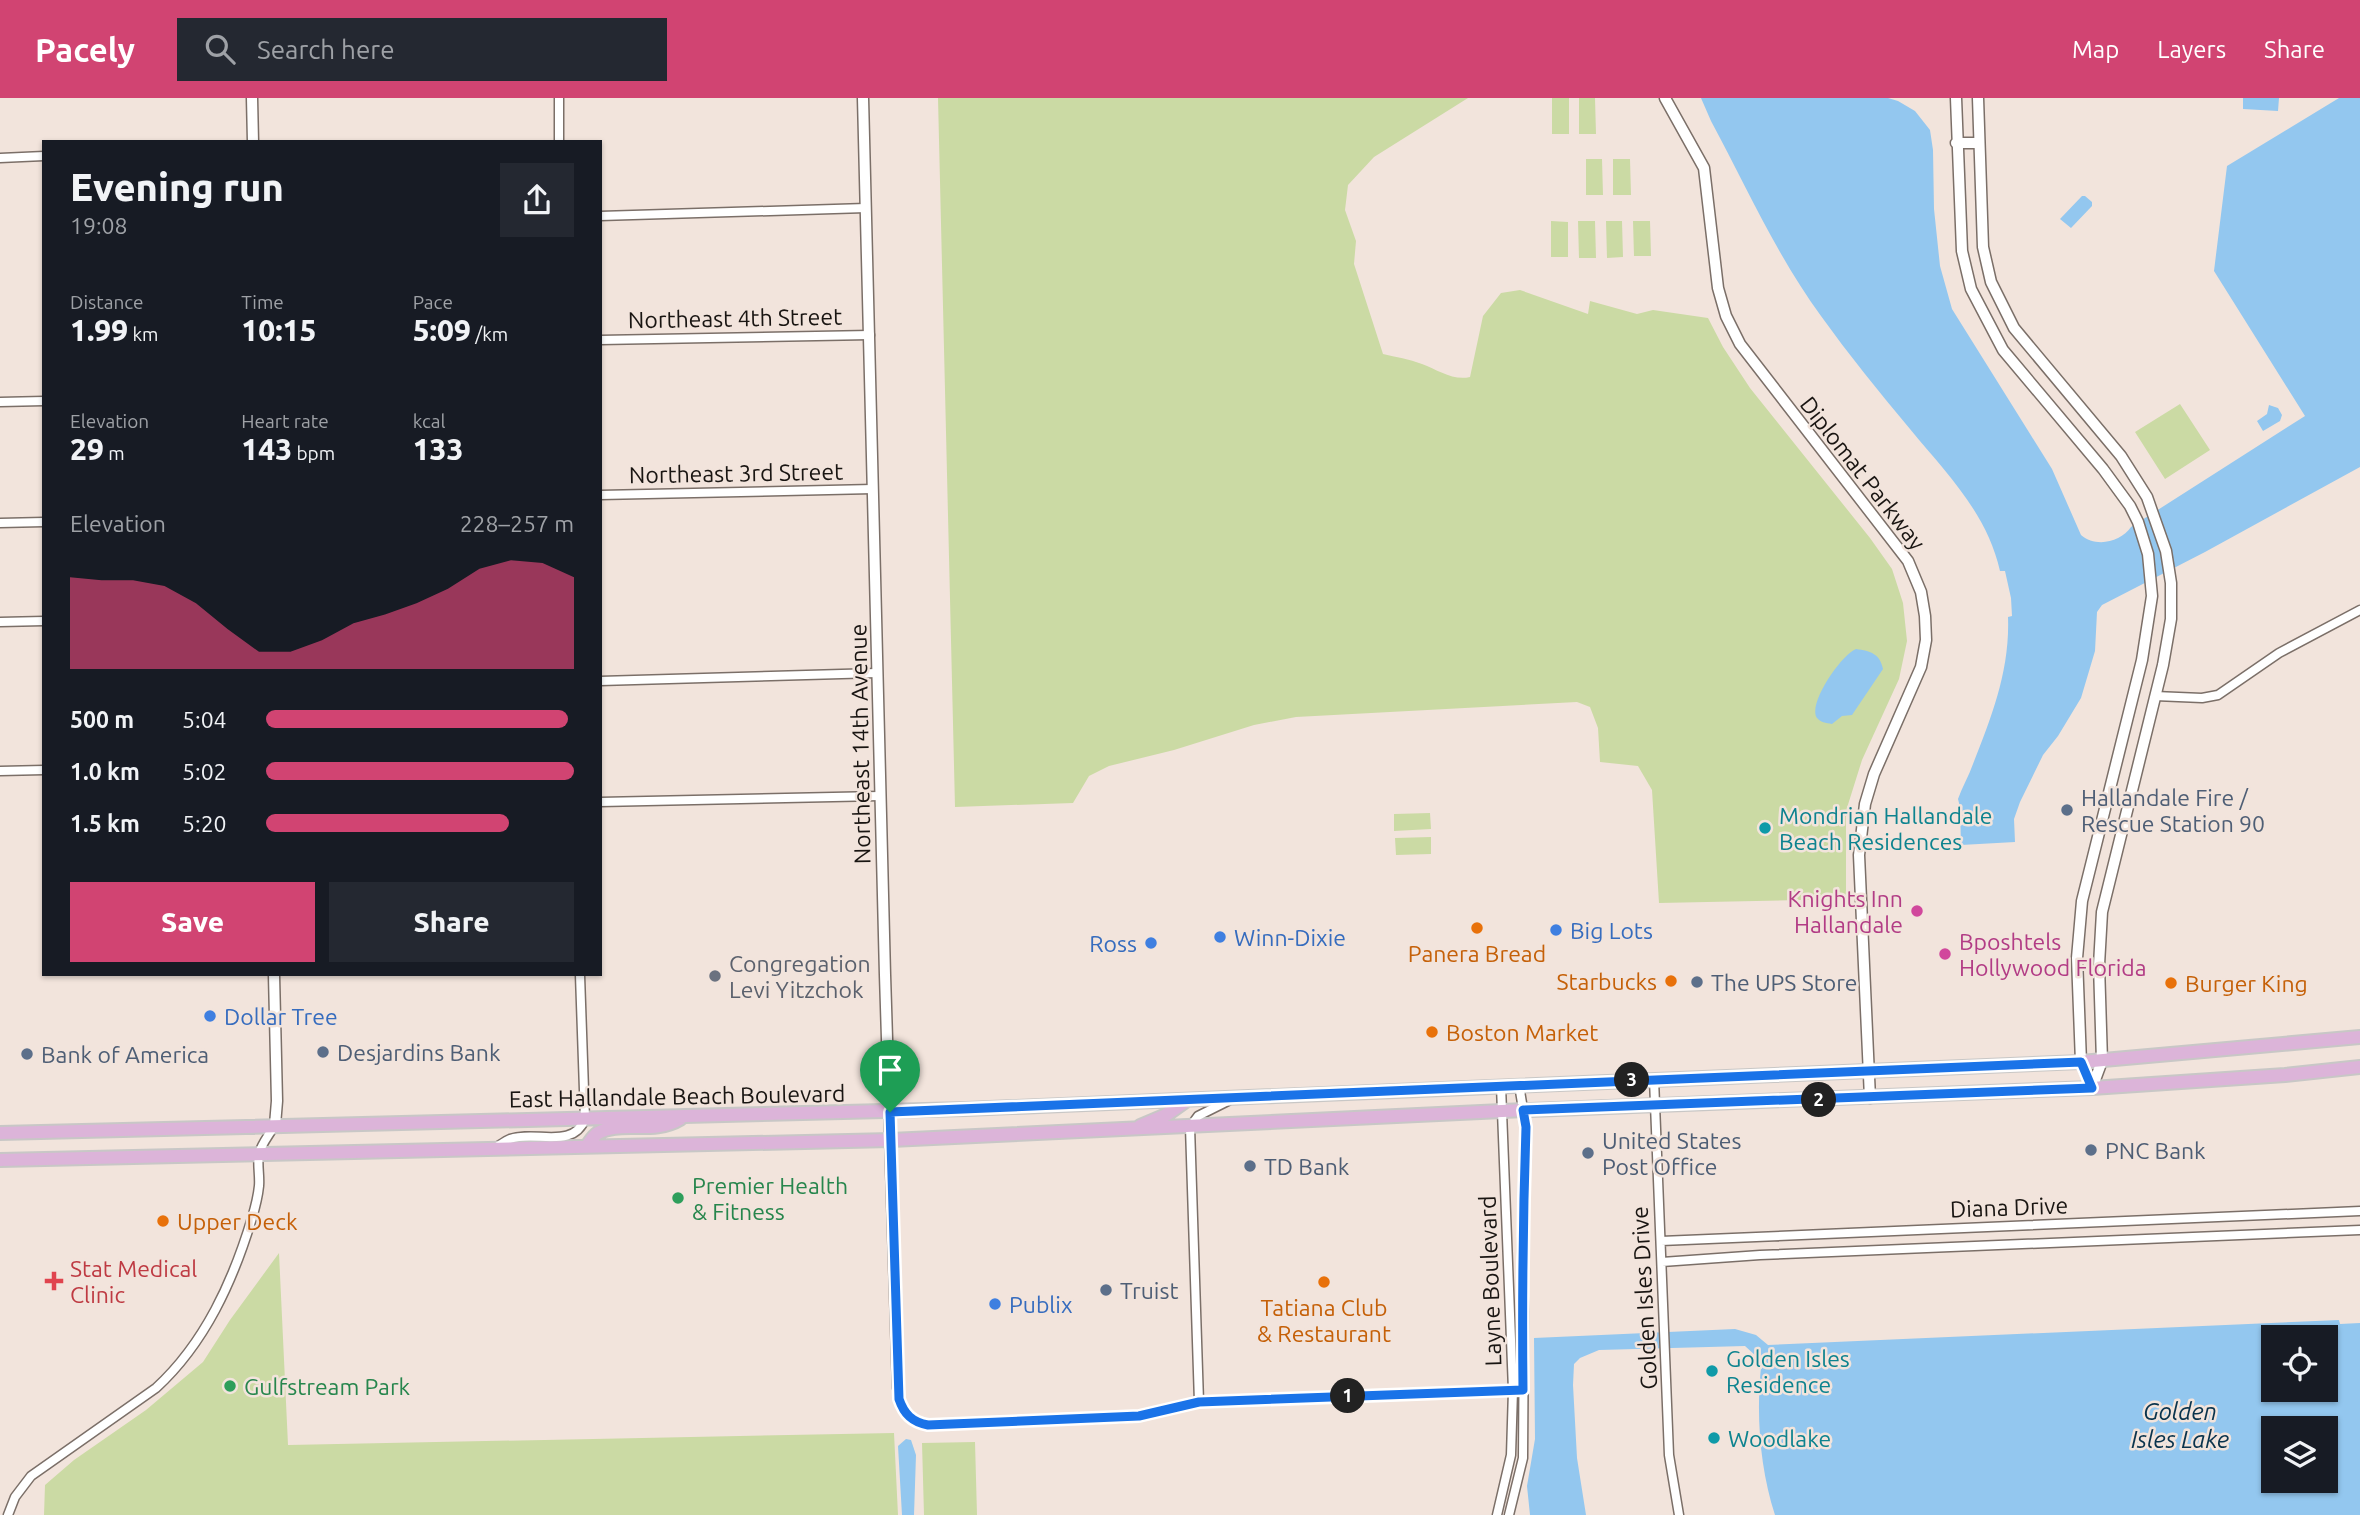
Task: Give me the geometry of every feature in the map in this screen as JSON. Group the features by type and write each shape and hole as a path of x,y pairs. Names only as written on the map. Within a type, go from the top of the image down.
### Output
{"main road":[{"name":"East Hallandale Beach Boulevard","path":"0,1133 890,1112 1187,1100 2102,1061 2360,1037"},
{"name":"East Hallandale Beach Boulevard","path":"0,1160 891,1140 1523,1110 2092,1088 2285,1075 2360,1067"},
{"path":"1130,1129 1166,1115 1187,1100"},
{"path":"587,1146 594,1137 604,1131 664,1127 683,1117"}],"street":[{"path":"252,98 253,140"},
{"path":"558,98 559,140"},
{"name":"Northeast 14th Avenue","path":"863,98 898,1388"},
{"name":"Diplomat Parkway","path":"1665,98 1703,168 1718,288 1726,316 1740,344 1908,561 1922,592 1926,640 1922,667 1874,774 1864,815 1859,855 1870,1098"},
{"path":"1956,98 1962,251 1971,289 2003,350 2103,469 2130,506 2148,554 2152,596 2141,660 2082,901 2077,958 2081,1062 2092,1088"},
{"path":"1978,98 1983,247 1991,282 2014,328 2121,456 2147,496 2166,551 2171,583 2171,619 2155,696 2102,912 2099,965 2102,1061 2092,1088"},
{"path":"1956,143 1979,143"},
{"path":"0,158 42,156"},
{"path":"602,216 866,208"},
{"name":"Northeast 4th Street","path":"602,340 870,335"},
{"path":"0,402 42,401"},
{"name":"Northeast 3rd Street","path":"602,495 873,489"},
{"path":"0,523 42,522"},
{"path":"2155,696 2203,698 2218,695 2279,653 2360,610"},
{"path":"0,622 42,621"},
{"path":"602,681 877,673"},
{"path":"0,771 42,770"},
{"path":"602,802 880,796"},
{"path":"8,1515 15,1497 31,1476 156,1388 172,1374 209,1324 227,1286 253,1217 259,1187 259,1153 275,1125 277,1101 274,976"},
{"path":"490,1150 518,1137 570,1135 579,1131 585,1119 580,976"},
{"name":"Golden Isles Drive","path":"1654,1079 1669,1455 1679,1515"},
{"name":"Layne Boulevard","path":"1509,1515 1523,1458 1522,1252 1526,1127 1519,1085"},
{"name":"Layne Boulevard","path":"1497,1515 1511,1455 1513,1390 1501,1086"},
{"path":"1199,1402 1190,1127 1198,1116 1209,1109 1236,1098"},
{"name":"Diana Drive","path":"1661,1241 2360,1211"},
{"path":"2229,1217 2231,1235"},
{"name":"Diana Drive","path":"1662,1262 1760,1255 2360,1230"},
{"path":"898,1388 899,1399 907,1415 928,1425 1139,1416 1199,1402 1523,1390"},
{"path":"1505,1483 1515,1486"}],"green space":[{"path":"938,98 1468,98 1374,157 1348,185 1345,210 1356,241 1354,264 1383,354 1417,362 1452,376 1470,377 1483,316 1501,293 1520,290 1588,314 1590,301 1637,314 1653,310 1708,318 1750,388 1892,569 1903,603 1907,641 1899,679 1862,760 1846,811 1846,899 1659,903 1652,790 1638,766 1600,762 1598,728 1590,707 1577,702 1296,717 1254,725 1174,750 1109,766 1089,776 1073,803 955,807"},
{"path":"1552,98 1569,98 1569,134 1552,134"},
{"path":"1579,98 1595,98 1596,134 1579,134"},
{"path":"1586,159 1602,159 1603,195 1586,195"},
{"path":"1613,159 1630,159 1631,195 1613,195"},
{"path":"1551,221 1568,222 1568,257 1551,257"},
{"path":"1578,221 1595,221 1596,258 1579,258"},
{"path":"1606,221 1622,221 1623,257 1607,258"},
{"path":"1633,221 1650,221 1651,256 1634,256"},
{"path":"2180,404 2210,450 2165,479 2135,432"},
{"path":"1430,813 1431,829 1394,831 1394,814"},
{"path":"1431,837 1431,854 1396,855 1395,838"},
{"name":"Gulfstream Park","path":"279,1253 288,1445 894,1433 898,1515 44,1515 45,1485 74,1460 146,1410 203,1362"},
{"path":"975,1442 977,1515 924,1515 922,1443"}],"water":[{"path":"1701,98 1888,98 1915,111 1930,130 1940,266 1952,309 2052,469 2081,535 2094,541 2108,542 2305,416 2214,271 2227,166 2339,98 2360,98 2360,467 2102,605 2097,612 2095,651 2081,698 2043,755 2020,802 2014,819 2015,842 1961,845 1958,799 1987,728 2003,674 2008,617 2012,616 2005,571 2000,571 1986,531 1964,495 1864,373 1805,293 1763,220"},
{"path":"2243,98 2279,98 2278,111 2243,109"},
{"path":"2082,196 2092,202 2092,206 2071,228 2060,219"},
{"path":"2269,405 2278,408 2282,415 2280,421 2263,431 2257,421 2267,414"},
{"path":"1856,649 1874,654 1883,669 1852,715 1842,716 1832,724 1821,721 1815,711 1821,691 1835,669"},
{"name":"Golden Isles Lake","path":"2339,1320 2340,1324 2360,1323 2360,1515 1775,1515 1760,1442 1761,1367 1757,1357 1745,1346 1599,1350 1580,1358 1574,1364 1573,1385 1577,1458 1586,1515 1530,1515 1527,1486 1535,1439 1534,1338 1735,1329 1756,1335 1768,1345"},
{"path":"906,1439 911,1440 916,1455 914,1515 902,1515 898,1446"}],"place":[{"name":"Hallandale Fire / Rescue Station 90","path":"2067,810"},
{"name":"Mondrian Hallandale Beach Residences","path":"1765,828"},
{"name":"Knights Inn Hallandale","path":"1917,911"},
{"name":"Panera Bread","path":"1477,928"},
{"name":"Big Lots","path":"1556,930"},
{"name":"Winn-Dixie","path":"1220,937"},
{"name":"Ross","path":"1151,943"},
{"name":"Bposhtels Hollywood Florida","path":"1945,954"},
{"name":"Congregation Levi Yitzchok","path":"715,976"},
{"name":"Starbucks","path":"1671,981"},
{"name":"The UPS Store","path":"1697,982"},
{"name":"Burger King","path":"2171,983"},
{"name":"Dollar Tree","path":"210,1016"},
{"name":"Boston Market","path":"1432,1032"},
{"name":"Desjardins Bank","path":"323,1052"},
{"name":"Bank of America","path":"27,1054"},
{"name":"PNC Bank","path":"2091,1150"},
{"name":"United States Post Office","path":"1588,1153"},
{"name":"TD Bank","path":"1250,1166"},
{"name":"Premier Health & Fitness","path":"678,1198"},
{"name":"Upper Deck","path":"163,1221"},
{"name":"Stat Medical Clinic","path":"54,1281"},
{"name":"Tatiana Club & Restaurant","path":"1324,1282"},
{"name":"Truist","path":"1106,1290"},
{"name":"Publix","path":"995,1304"},
{"name":"Golden Isles Residence","path":"1712,1371"},
{"name":"Gulfstream Park","path":"230,1386"},
{"name":"Woodlake","path":"1714,1438"}],"route":[{"path":"2081,1062 2092,1088 1523,1110 1526,1127 1522,1221 1523,1390 1199,1402 1139,1416 928,1425 920,1424 907,1415 899,1399 890,1112 2081,1062"}]}
